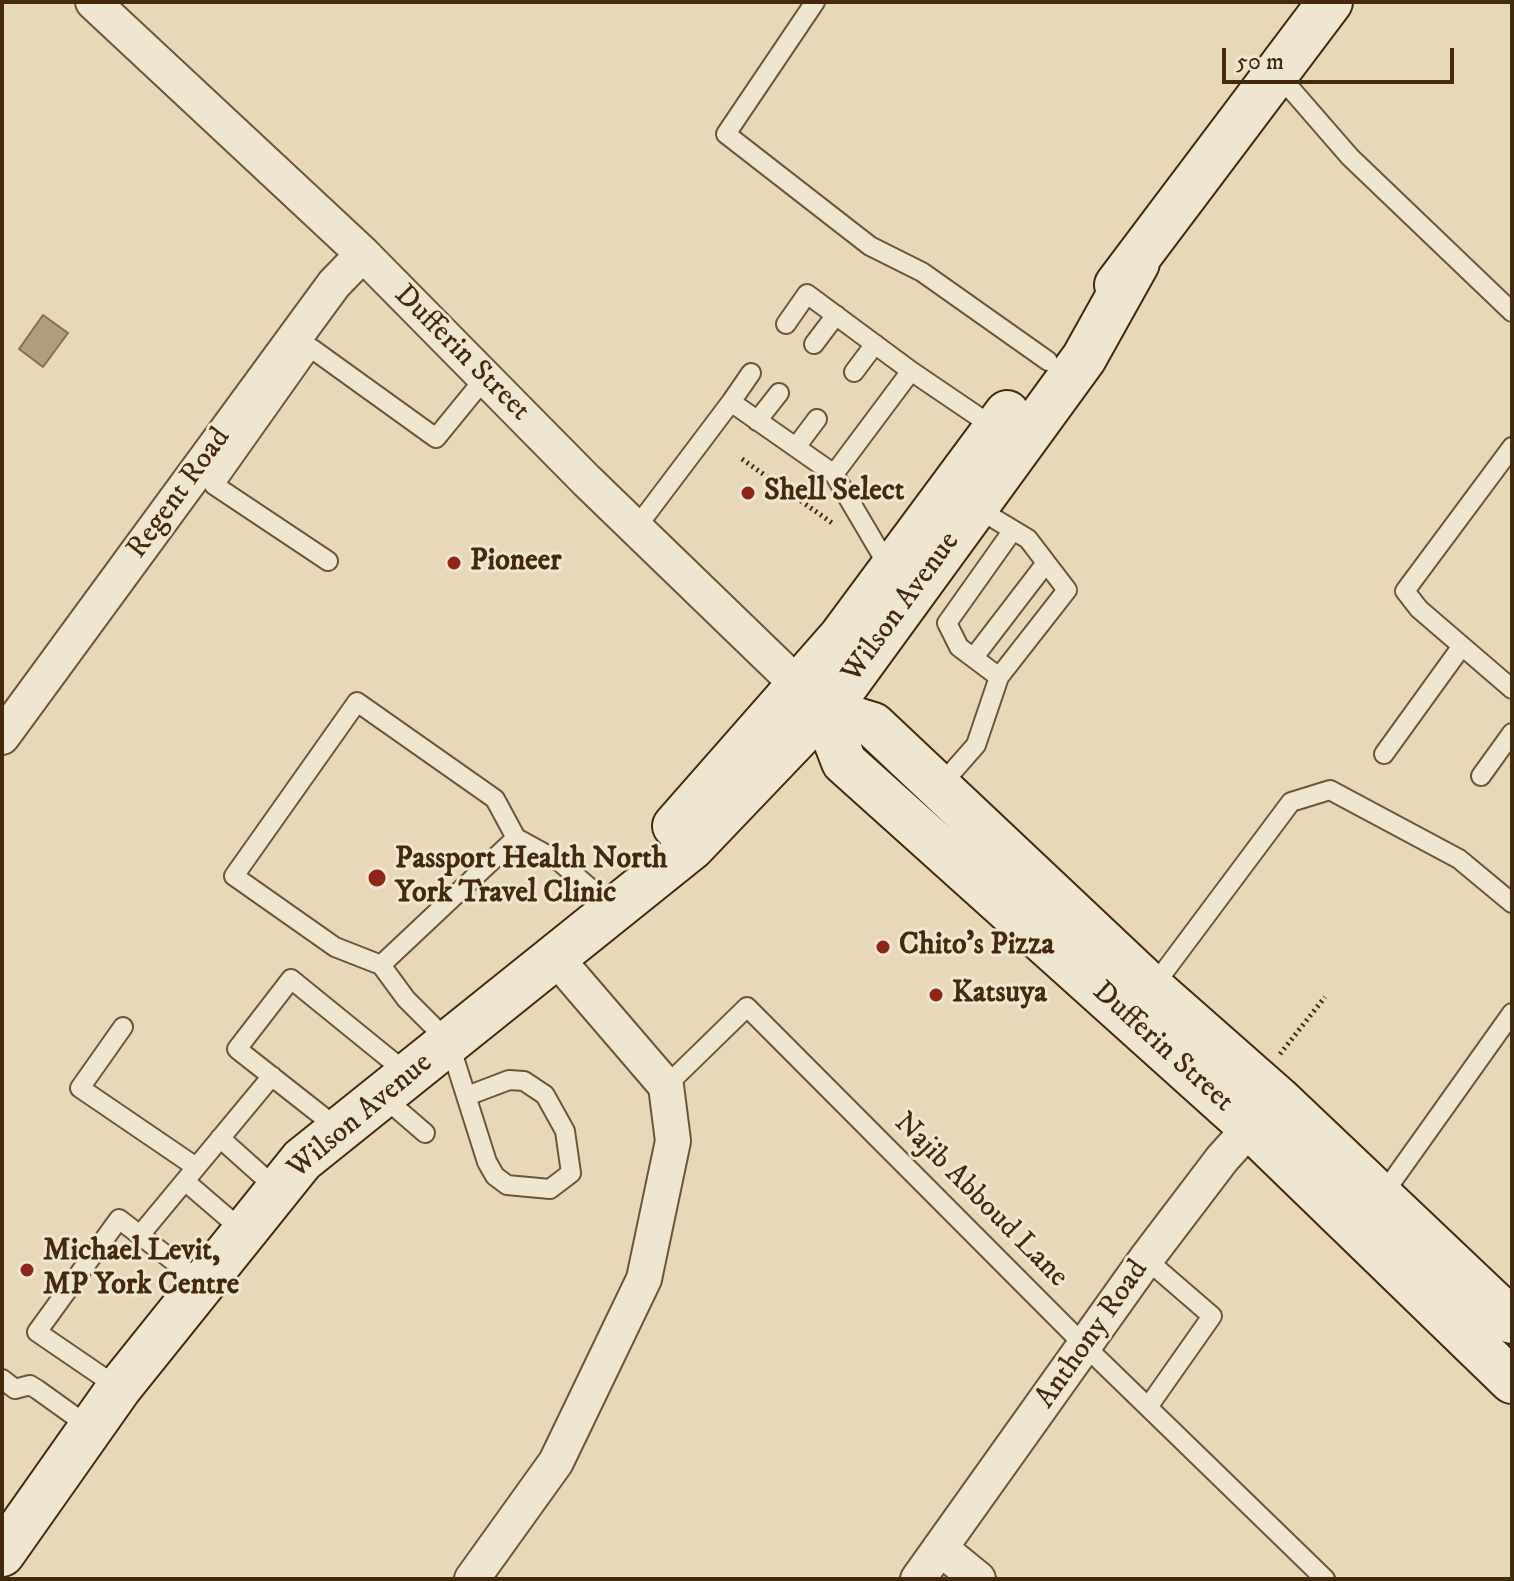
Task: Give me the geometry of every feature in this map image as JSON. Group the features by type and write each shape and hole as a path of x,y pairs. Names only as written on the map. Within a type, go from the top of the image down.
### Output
{"main road":[{"name":"Wilson Avenue","path":"811,698 841,637 890,569 1048,361 1137,263 1277,73 1318,10"},
{"name":"Wilson Avenue","path":"2,1554 119,1388 302,1160 614,909 669,832 811,698 975,507 1084,358 1137,263"},
{"name":"Dufferin Street","path":"811,698 873,725 1152,988 1263,1113 1512,1381"},
{"name":"Dufferin Street","path":"811,698 844,762 1263,1113 1381,1197 1512,1321"}],"street":[{"name":"Dufferin Street","path":"93,2 363,254 636,528 811,698"},
{"name":"Regent Road","path":"2,737 12,701 205,479 272,386 334,284 363,254"},
{"path":"472,1579 556,1462 644,1279 673,1141 666,1086 556,958"},
{"name":"Anthony Road","path":"918,1579 1146,1259 1263,1113"},
{"path":"940,1548 978,1579"}],"lane":[{"path":"815,2 726,134 870,246 922,272 1048,361"},
{"path":"1277,73 1350,157 1512,312"},
{"path":"786,324 807,294 995,428"},
{"path":"814,344 836,315"},
{"path":"854,372 875,344"},
{"path":"272,386 311,348 436,438 485,378"},
{"path":"834,474 911,371"},
{"path":"636,528 751,373"},
{"path":"757,421 779,393"},
{"path":"731,402 834,474 890,569"},
{"path":"796,447 817,419"},
{"path":"1512,447 1405,591 1419,609 1512,689"},
{"path":"205,479 328,561"},
{"path":"939,787 976,745 999,677 1067,590 1028,539 975,507"},
{"path":"999,677 959,647 947,623 1013,530"},
{"path":"974,657 1046,563"},
{"path":"1384,754 1462,646"},
{"path":"467,1096 509,1080 524,1081 545,1095 565,1131 571,1173 550,1189 507,1185 495,1176 467,1096 449,1042 406,999 381,965 335,947 234,876 357,702 495,799 516,838 560,862 614,909"},
{"path":"1481,776 1512,733"},
{"path":"1152,988 1291,802 1330,790 1459,859 1511,898"},
{"path":"381,965 516,838"},
{"path":"340,1130 237,1049 291,979 395,1085 425,1133"},
{"name":"Najib Abboud Lane","path":"666,1086 747,1007 1086,1347 1325,1579"},
{"path":"1381,1197 1512,1013"},
{"path":"123,1027 80,1088 191,1175 243,1231"},
{"path":"140,1235 272,1076"},
{"path":"220,1138 277,1189"},
{"path":"119,1388 37,1332 119,1219 202,1283"},
{"path":"1146,1259 1212,1316 1148,1407"},
{"path":"2,1379 15,1389 30,1385 91,1428"}],"path":[{"path":"742,459 838,527"},
{"path":"1279,1055 1325,997"}],"shaded area":[{"path":"43,315 68,333 43,367 19,349"}],"place":[{"name":"Shell Select","path":"748,493"},
{"name":"Pioneer","path":"454,563"},
{"name":"Passport Health North York Travel Clinic","path":"377,878"},
{"name":"Chito's Pizza","path":"883,947"},
{"name":"Katsuya","path":"936,995"},
{"name":"Michael Levit, MP York Centre","path":"27,1270"}]}
